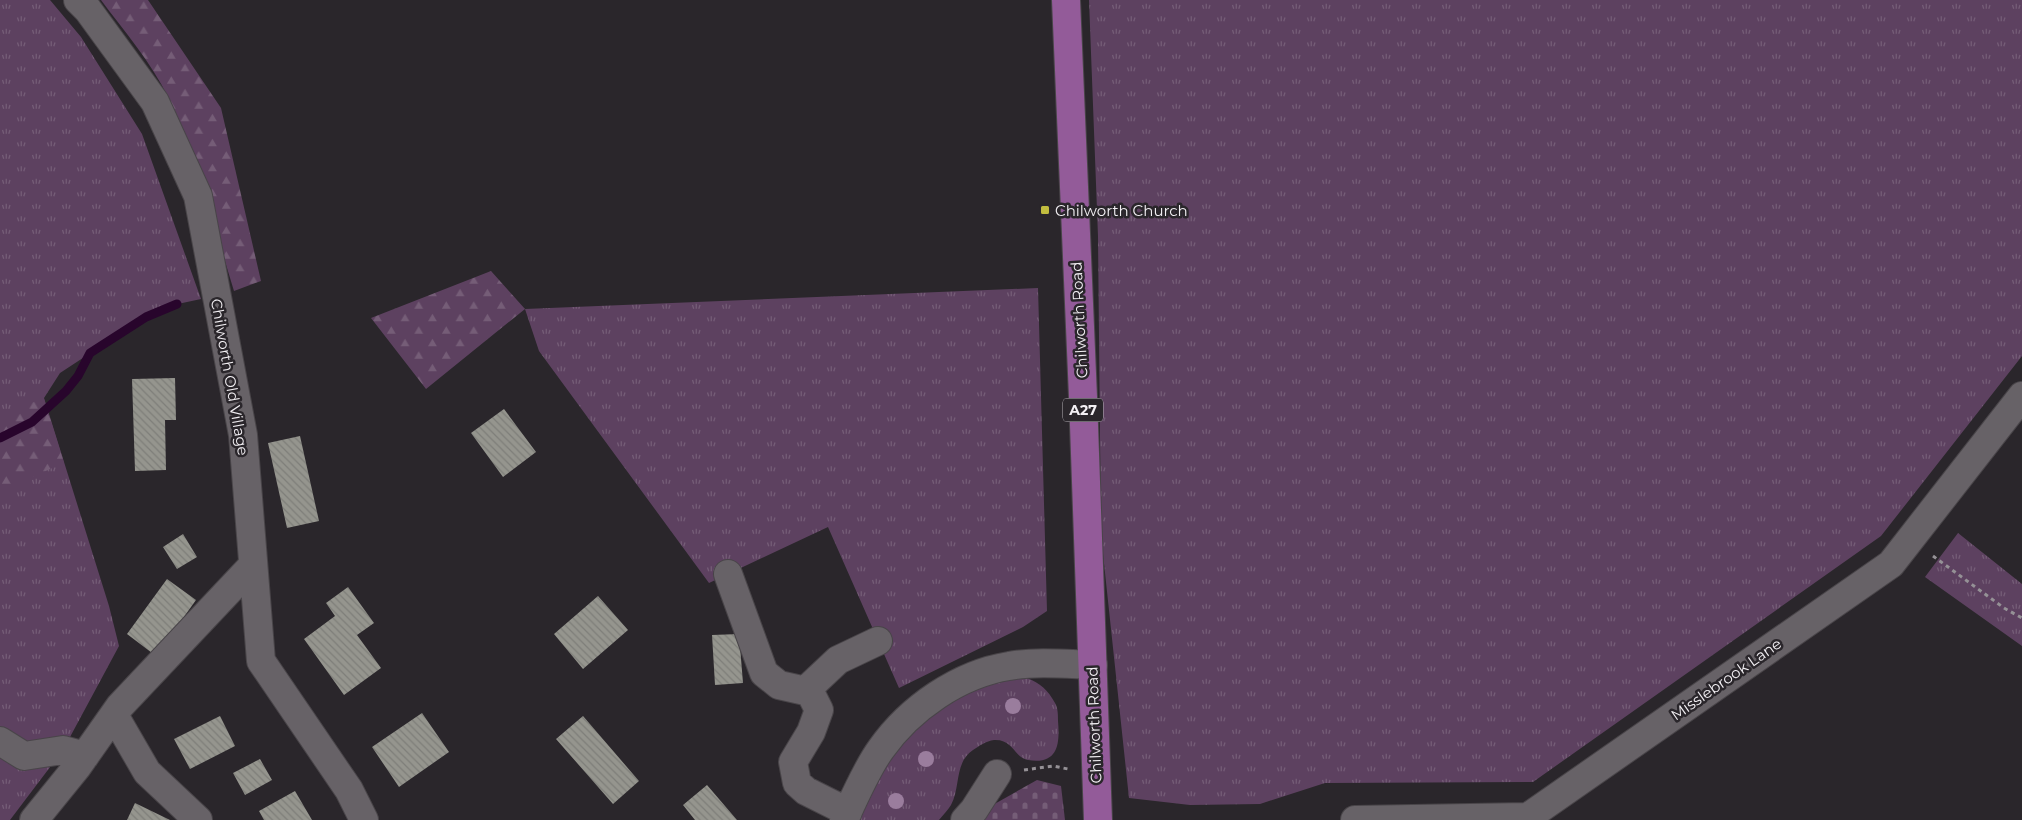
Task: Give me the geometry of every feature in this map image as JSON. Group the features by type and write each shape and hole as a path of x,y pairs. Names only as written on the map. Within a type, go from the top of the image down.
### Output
{"main road":[{"name":"Chilworth Road","path":"1066,0 1098,820"}],"street":[{"name":"Chilworth Old Village","path":"78,0 88,10 155,102 198,196 243,435 261,661 350,790 364,820"},
{"name":"Misslebrook Lane","path":"1354,820 1528,817 1891,564 2022,396"},
{"path":"34,820 85,756 120,706 253,565"},
{"path":"728,574 764,673 779,685 810,692 819,710 811,732 793,762 797,783 806,791 846,816 881,749 909,717 937,695 983,672 1011,665 1093,665"},
{"path":"804,691 838,660 878,642"},
{"path":"114,715 147,772 198,820"},
{"path":"0,741 24,756 63,750 85,756"},
{"path":"965,820 974,810 996,774"}],"path":[{"path":"1909,541 1938,559 2004,608 2022,618"},
{"path":"996,774 1053,766 1096,776"}],"green space":[{"path":"0,0 50,0 81,37 142,134 201,299 159,308 60,373 44,398 109,606 119,646 63,750 10,820 0,820"},
{"path":"101,0 148,0 221,108 261,281 234,291 188,144 168,97 145,59"},
{"path":"1089,0 2022,0 2022,356 1881,536 1533,782 1325,783 1260,804 1190,805 1129,798 1101,535 1098,236"},
{"path":"491,271 525,309 426,389 371,318"},
{"path":"1038,288 1047,611 1023,627 899,688 828,527 709,583 539,351 525,309"},
{"path":"44,399 64,463 0,491 0,412"},
{"path":"1958,533 2022,584 2022,646 1925,577"},
{"path":"1027,678 1043,688 1057,707 1058,738 1055,751 1051,756 1038,761 1023,759 1006,742 1001,740 988,741 973,750 963,761 954,798 950,807 939,820 856,820 880,770 908,734 981,679"},
{"path":"1037,780 1061,786 1065,820 977,820 991,806"}],"building":[{"path":"175,378 176,420 165,420 166,470 135,471 132,379"},
{"path":"504,409 536,452 503,477 471,433"},
{"path":"300,436 319,521 287,528 268,443"},
{"path":"183,534 197,557 177,569 163,547"},
{"path":"167,579 196,600 156,656 127,634"},
{"path":"348,587 374,623 357,635 381,668 344,695 304,639 335,616 326,603"},
{"path":"598,596 628,630 583,669 554,634"},
{"path":"739,634 743,683 715,685 712,635"},
{"path":"422,713 449,752 399,787 372,747"},
{"path":"220,716 235,746 190,769 174,739"},
{"path":"583,716 639,781 613,804 556,739"},
{"path":"260,759 272,780 245,795 233,773"},
{"path":"707,785 737,820 695,820 683,805"},
{"path":"295,791 312,820 264,820 259,811"},
{"path":"135,803 170,820 127,820"}],"waterway":[{"path":"0,438 32,422 66,391 78,376 90,353 146,317 177,304"}],"place":[{"name":"Chilworth Church","path":"1045,210"}]}
